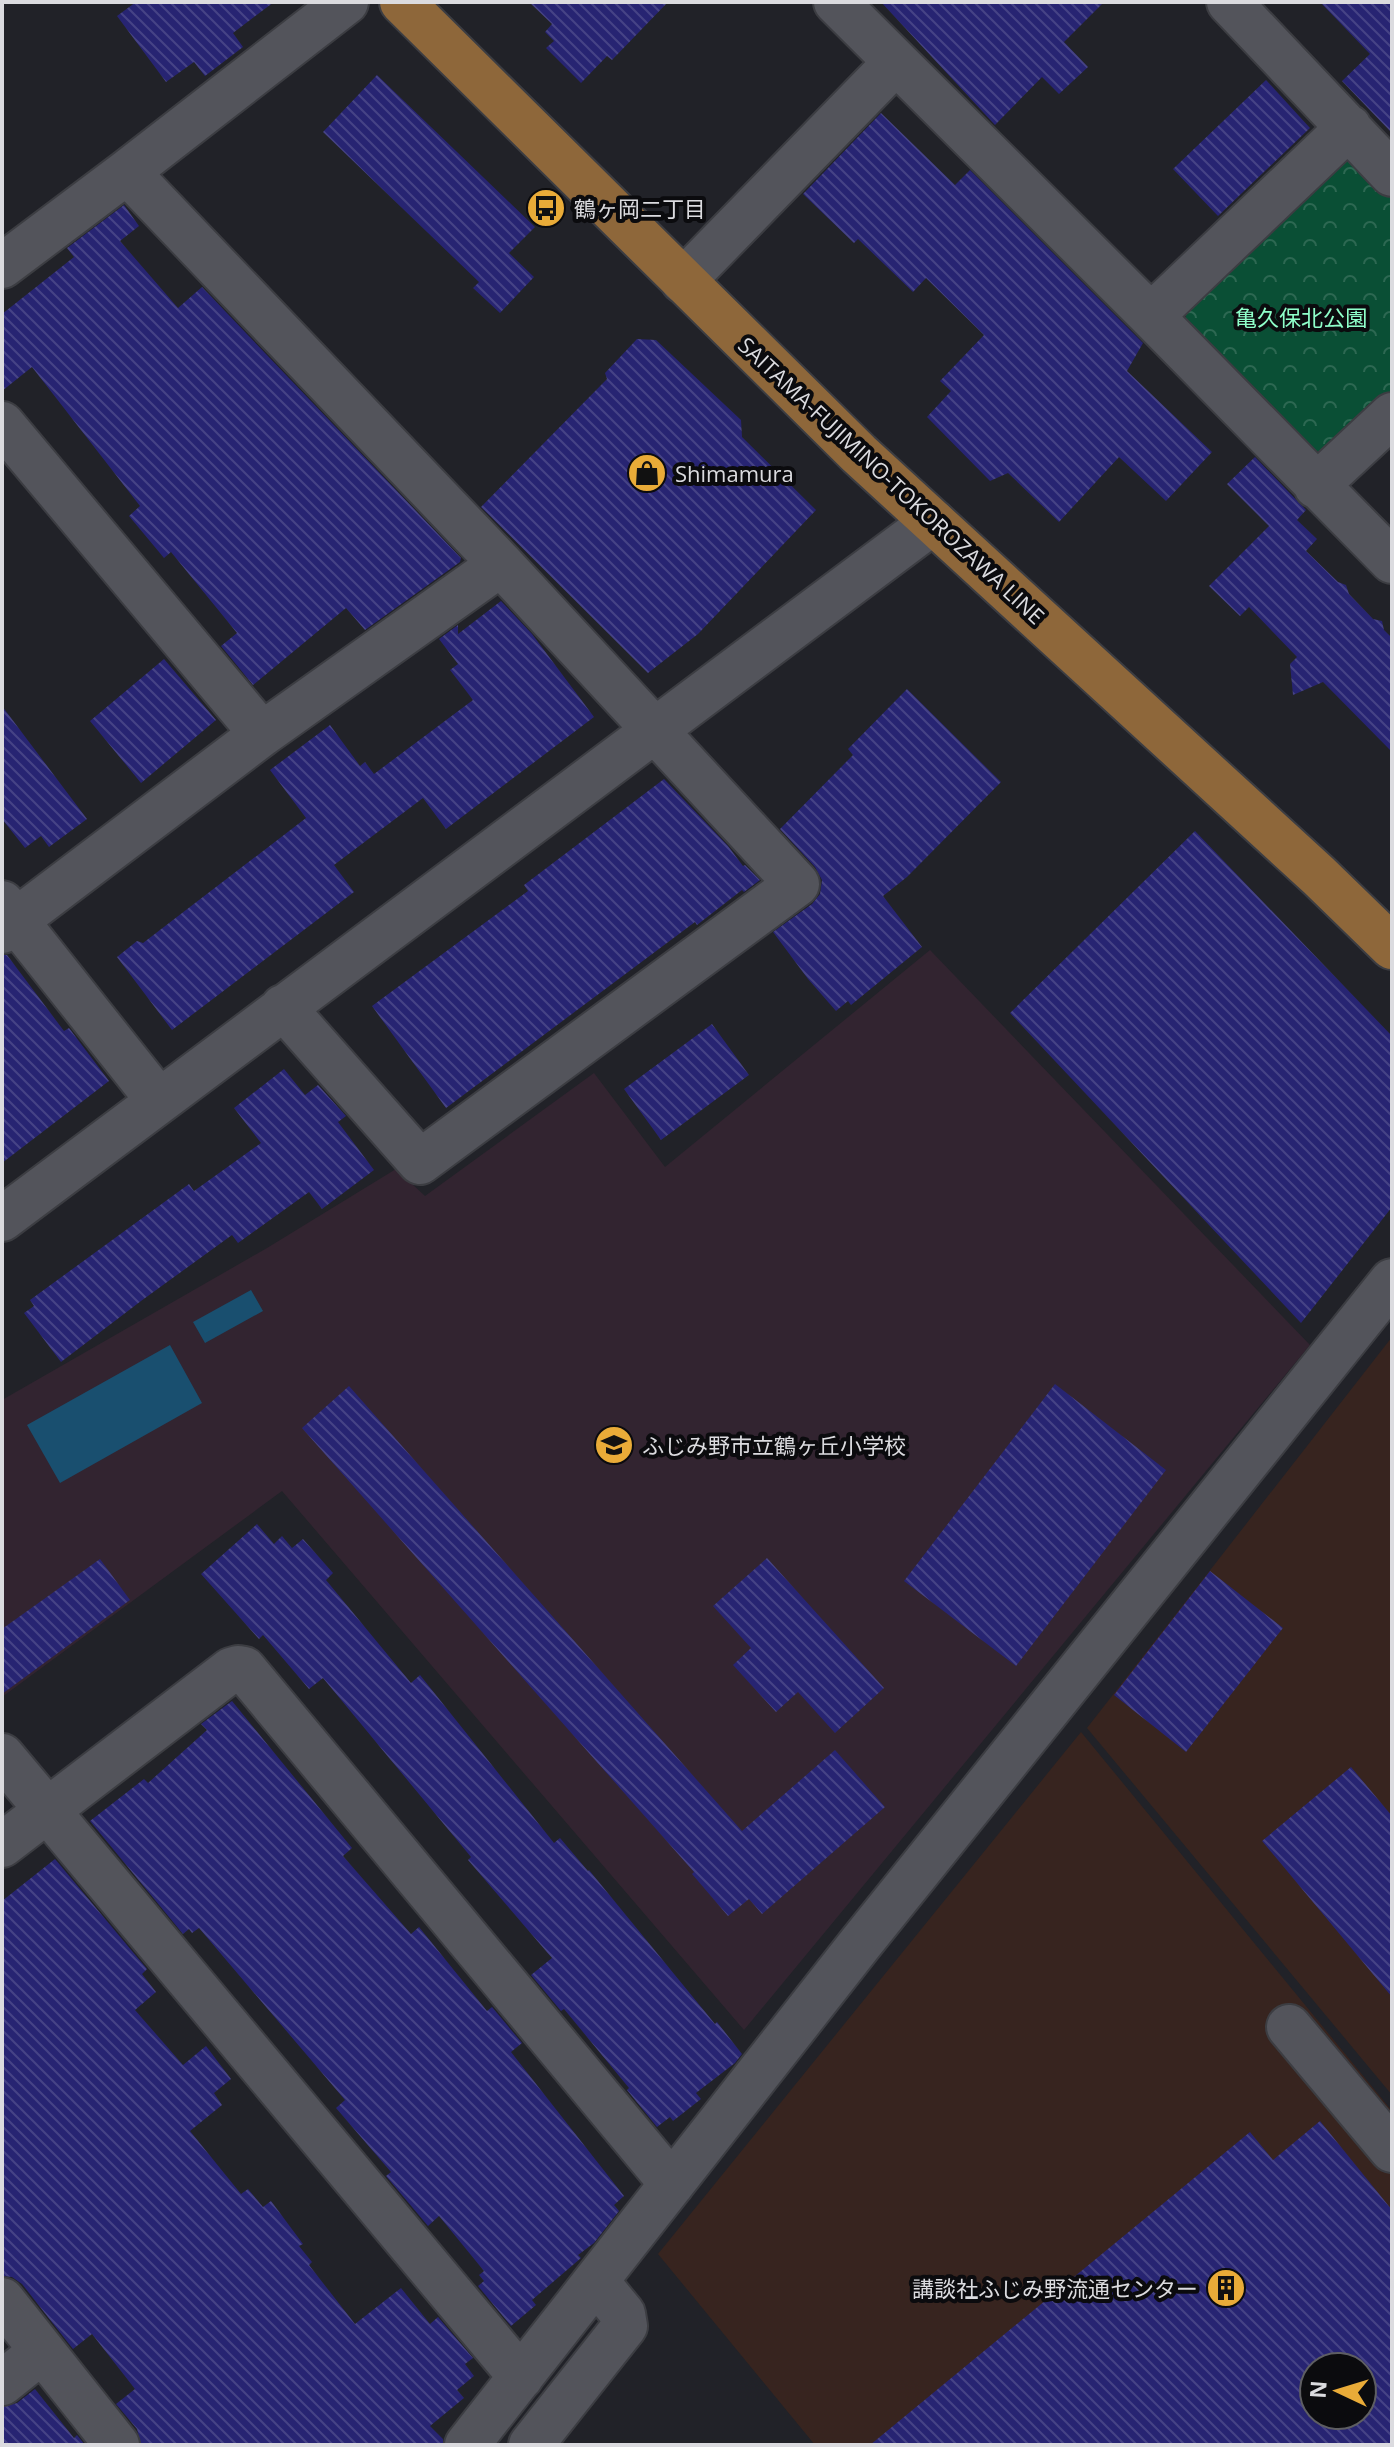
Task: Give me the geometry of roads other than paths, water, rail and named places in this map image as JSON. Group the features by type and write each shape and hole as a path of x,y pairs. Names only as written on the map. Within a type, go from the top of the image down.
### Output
{"main road":[{"name":"SAITAMA-FUJIMINO-TOKOROZAWA LINE","path":"402,2 859,454 1319,876 1392,947"}],"street":[{"path":"2,266 346,2"},
{"path":"836,2 1392,561"},
{"path":"1229,2 1392,174"},
{"path":"683,281 895,63"},
{"path":"1151,316 1349,127"},
{"path":"127,172 501,564 797,884 420,1162 283,1007"},
{"path":"1316,486 1392,415"},
{"path":"2,424 262,734"},
{"path":"2,1219 933,522"},
{"path":"159,1101 7,918 501,564"},
{"path":"467,2445 870,1932 1392,1281"},
{"path":"2,1845 231,1670 244,1669 672,2184"},
{"path":"2,1756 521,2377"},
{"path":"1289,2027 1392,2150"},
{"path":"531,2445 625,2326 623,2314 596,2281"},
{"path":"2,2300 117,2445"},
{"path":"2,2383 42,2351"}],"water":[{"path":"251,1290 263,1311 205,1343 193,1322"},
{"path":"170,1345 202,1403 60,1483 27,1425"}],"place":[{"name":"鶴ヶ岡二丁目","path":"546,208"},
{"name":"Shimamura","path":"647,473"},
{"name":"ふじみ野市立鶴ヶ丘小学校","path":"614,1445"},
{"name":"講談社ふじみ野流通センター","path":"1226,2288"}],"park label":[{"name":"亀久保北公園","path":"1301,317"}]}
